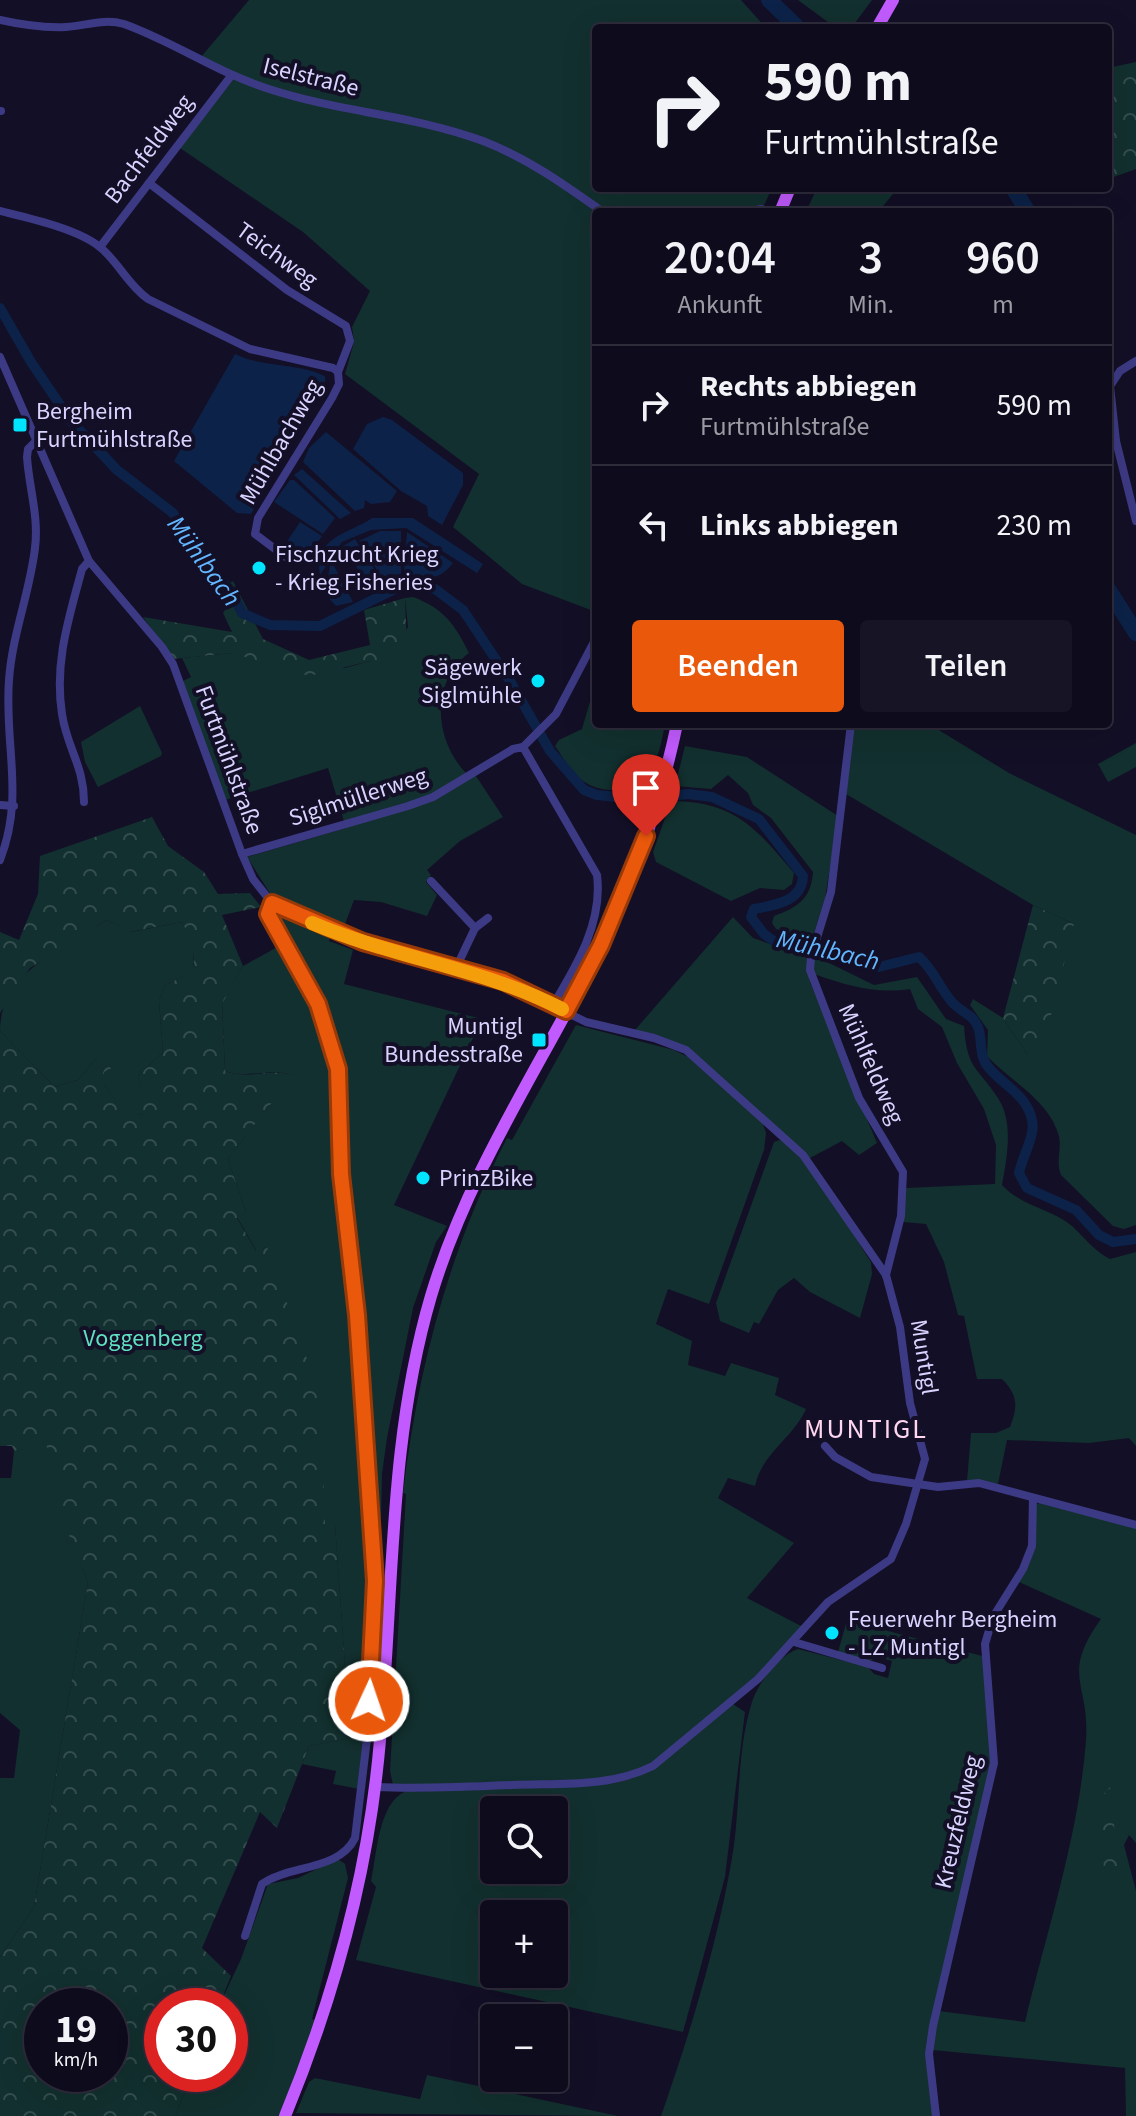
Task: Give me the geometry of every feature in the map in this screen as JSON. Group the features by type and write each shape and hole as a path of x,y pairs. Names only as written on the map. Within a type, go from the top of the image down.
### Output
{"main road":[{"path":"879,24 893,0"},
{"path":"285,2116 317,2034 343,1950 365,1855 376,1787 400,1437 432,1293 463,1208 499,1131 566,1011 622,899 655,810 676,728"}],"street":[{"name":"Iselstraße","path":"0,20 36,27 66,27 110,20 155,37 231,76 288,95 398,117 480,140 524,159 597,208"},
{"name":"Bachfeldweg","path":"100,247 231,76"},
{"name":"Teichweg","path":"149,183 287,290 346,326 350,341 338,372"},
{"name":"Mühlbachweg","path":"0,211 66,231 100,247 136,290 165,308 250,349 333,368 338,372 339,384 332,398 258,518 255,534 291,561"},
{"name":"Furtmühlstraße","path":"0,357 89,561 156,639 173,664 242,854 253,879 272,903"},
{"path":"1112,383 1120,371 1136,361"},
{"path":"0,860 14,806 7,709 9,677 35,547 37,523 27,457 28,449 36,441"},
{"path":"1112,442 1136,521"},
{"path":"84,802 84,776 62,713 59,655 82,569 89,561"},
{"name":"Siglmüllerweg","path":"242,854 421,802 513,749 523,747 556,714 592,646"},
{"name":"Mühlfeldweg","path":"851,728 833,878 811,957 813,981 859,1098 903,1172 901,1216 886,1275"},
{"path":"523,747 597,875 599,891 588,940 553,1005"},
{"path":"0,805 14,806"},
{"path":"431,881 475,928"},
{"path":"245,1936 262,1884 301,1872 350,1849 355,1838 366,1758 375,1626 375,1581 357,1315 341,1174 338,1069 318,1004 268,914 272,903 353,939 503,981 566,1011"},
{"path":"456,968 475,928 488,918"},
{"name":"Muntigl","path":"376,1787 420,1789 593,1783 633,1776 669,1753 758,1679 828,1602 891,1559 919,1484 924,1450 910,1403 900,1327 886,1275 803,1155 686,1050 654,1038 586,1022 566,1011"},
{"path":"825,1446 835,1457 871,1477 938,1487 979,1483 1136,1525"},
{"name":"Kreuzfeldweg","path":"936,2116 929,2054 933,2026 994,1763 985,1644 993,1617 1023,1569 1032,1546 1033,1498"},
{"path":"794,1642 882,1668"}],"green space":[{"path":"249,0 741,0 762,24 592,24 592,192 770,192 763,208 592,208 592,610 522,584 453,527 479,474 345,374 354,342 352,327 370,291 303,232 180,148 237,75 201,57"},
{"path":"798,0 872,0 854,24 831,24"},
{"path":"1136,62 1136,169 1112,178 1112,67"},
{"path":"815,192 895,192 881,208 808,208"},
{"path":"233,581 263,639 309,660 370,645 364,610 405,598 407,649 386,661 370,661 309,676 232,653 173,659 143,617 232,632 223,613 227,607 221,595 223,587"},
{"path":"413,597 447,618 469,653 456,665 442,695 443,728 455,760 466,773 472,770 503,817 460,841 427,870 431,875 426,882 437,895 427,916 381,902 354,900 344,927 334,925 329,941 353,950 344,984 482,1019 394,1205 447,1226 436,1242 413,1308 387,1438 382,1474 379,1620 373,1667 374,1721 359,1789 333,1784 336,1771 302,1764 309,1746 350,1738 335,1525 325,1524 266,1247 257,1252 237,1217 246,1212 228,1159 292,1075 225,1071 222,1003 243,966 288,941 274,917 284,905 271,895 247,857 346,828 328,768 225,800 183,681 191,677 182,658 232,653 345,668 370,661 386,661 408,627 405,598"},
{"path":"592,695 592,728 664,728 654,766 647,778 635,787 611,790 583,781 555,746 559,740 582,729"},
{"path":"140,706 161,756 98,787 85,762 81,742"},
{"path":"853,728 936,728 1009,773 1136,835 1136,1225 1124,1229 1113,1226 1061,1175 1059,1138 1053,1121 1037,1100 987,1056 988,1030 970,1005 973,999 1003,1018 1028,1055 1074,924 1033,905 846,794"},
{"path":"1136,743 1136,767 1108,782 1098,764"},
{"path":"685,746 747,757 838,816 825,899 812,939 776,929 772,923 774,916 802,901 813,872 771,818 753,805 748,793 728,775 711,789 675,786"},
{"path":"671,801 711,806 742,820 768,843 794,873 792,884 784,890 760,888 731,901 656,862 653,852"},
{"name":"Voggenberg","path":"152,817 168,846 204,872 218,894 250,893 261,907 222,915 243,966 222,1004 225,1071 293,1075 228,1159 246,1212 237,1218 256,1251 267,1247 321,1398 325,1524 335,1524 350,1738 309,1746 277,1828 260,1812 202,1948 231,1976 226,1988 144,1988 144,2092 185,2092 175,2116 0,2116 0,1957 34,1907 88,1582 52,1493 63,1485 46,1445 14,1451 12,1446 0,1446 0,1031 55,1087 78,1080 97,1058 105,1058 111,1069 104,1072 104,1084 124,1112 144,1115 138,1076 163,1052 159,1001 165,985 193,972 194,965 192,946 182,922 130,932 107,920 30,968 0,1013 0,932 19,940 38,894 40,856"},
{"path":"1033,905 1074,924 1043,1047 1028,1055 1003,1018"},
{"path":"733,917 753,938 807,957 810,982 877,1143 859,1155 842,1141 810,1158 692,1051 635,1030"},
{"path":"107,920 131,932 182,922 193,943 194,972 165,985 159,1001 163,1052 138,1076 145,1115 124,1113 104,1084 97,1058 78,1080 55,1087 0,1031 3,1011 11,993 23,978 54,952"},
{"path":"813,960 823,960 874,985 917,977 946,1019 964,1026 971,1060 1003,1108 1008,1140 1002,1185 1019,1199 1064,1220 1110,1259 1136,1252 1136,1446 1129,1438 1089,1443 1007,1440 998,1484 967,1481 971,1433 996,1433 1010,1427 1014,1396 1002,1379 977,1379 964,1316 958,1315 944,1262 926,1224 903,1222 906,1188 995,1184 996,1145 984,1109 957,1063 942,1027 918,1009 910,989 873,990 838,982 814,974"},
{"path":"576,1025 674,1050 688,1057 762,1121 766,1133 764,1150 709,1304 668,1289 656,1324 692,1341 688,1365 725,1376 731,1363 779,1378 775,1395 806,1409 764,1464 755,1486 728,1478 718,1498 794,1543 747,1598 803,1627 764,1671 654,1762 611,1780 393,1785 390,1771 406,1494 403,1493 427,1355 453,1267 486,1181 507,1138 512,1140"},
{"path":"780,1140 818,1178 871,1262 872,1274 860,1318 810,1292 794,1278 778,1290 759,1324 754,1322 749,1333 720,1321 716,1303 774,1142"},
{"path":"46,1444 64,1485 53,1493 88,1582 34,1907 0,1957 0,1778 14,1778 20,1730 0,1713 0,1478 11,1478 14,1451"},
{"path":"1041,1502 1136,1527 1136,1843 1129,1835 1124,1845 1136,1891 1136,2116 1126,2116 1125,2068 932,2050 938,2011 1025,2022 1077,1811 1086,1740 1079,1667 1089,1638 1101,1619 1019,1582 1029,1563 1034,1506"},
{"path":"847,1620 982,1656 990,1714 991,1763 930,2026 926,2054 933,2116 661,2116 719,1923 735,1839 743,1740 752,1702 770,1671 798,1649 868,1667 874,1674 888,1678 892,1661 877,1657 870,1661 838,1652"},
{"path":"730,1702 745,1712 725,1877 683,2032 568,2007 568,2004 483,1988 568,1988 568,1900 480,1900 480,1987 356,1960 376,1887 371,1881 380,1830 397,1797 406,1791 614,1783 633,1778"},
{"path":"1110,1787 1119,1870 1104,1868 1098,1824 1105,1815 1103,1795"},
{"path":"338,1859 345,1864 348,1878 312,2019 316,2021 279,2116 175,2116 185,2092 248,2092 248,1988 227,1988 268,1884 298,1878"},
{"path":"427,2075 480,2086 480,2092 506,2092 618,2116 296,2113 309,2082 315,2078 420,2099"}],"water":[{"path":"235,354 325,376 325,382 251,514 237,513 174,461"},
{"path":"383,417 392,420 463,473 463,485 442,525 428,516 427,506 401,491 353,449 367,424"},
{"path":"326,432 397,491 390,502 371,504 365,500 364,508 355,511 303,462 309,448"},
{"path":"302,469 351,513 340,519 294,475"},
{"path":"290,480 294,480 335,518 323,534 274,502"},
{"path":"372,518 413,518 483,564 477,573 406,528 371,530 342,542 320,575 322,552 328,544"},
{"path":"300,522 322,536 306,560 284,546"},
{"path":"380,531 401,531 401,573 387,586 359,541"},
{"path":"407,532 453,563 437,576 404,573"},
{"path":"355,539 386,587 374,594 343,546"},
{"path":"331,560 353,602 336,606 325,594"}],"waterway":[{"path":"769,0 794,24"},
{"path":"1016,192 1026,208"},
{"name":"Mühlbach","path":"0,308 31,362 71,421 117,470 173,513 195,551 231,591 242,613 270,625 320,626 401,586 435,589 463,610 510,681 550,751 584,790 597,795 637,799 688,794 712,797 759,819 803,876 793,897 754,909 751,917 764,934 778,944 795,943 879,967 919,957 952,1002 975,1022 986,1063 1020,1097 1029,1111 1033,1126 1019,1173 1027,1188 1076,1210 1099,1235 1113,1242 1136,1239"},
{"path":"1112,595 1136,633"}],"slow traffic":[{"path":"312,923 401,954 503,981 562,1009"}],"place":[{"name":"Bergheim Furtmühlstraße","path":"20,425"},
{"name":"Fischzucht Krieg - Krieg Fisheries","path":"259,568"},
{"name":"Sägewerk Siglmühle","path":"538,681"},
{"name":"Muntigl Bundesstraße","path":"539,1040"},
{"name":"PrinzBike","path":"423,1178"},
{"name":"Feuerwehr Bergheim - LZ Muntigl","path":"832,1633"}],"district":[{"name":"MUNTIGL","path":"866,1429"}],"route":[{"path":"369,1701 375,1581 368,1511 361,1360 341,1174 338,1069 318,1004 268,914 269,907 272,903 289,913 363,942 503,981 566,1011 601,945 646,836"}]}
